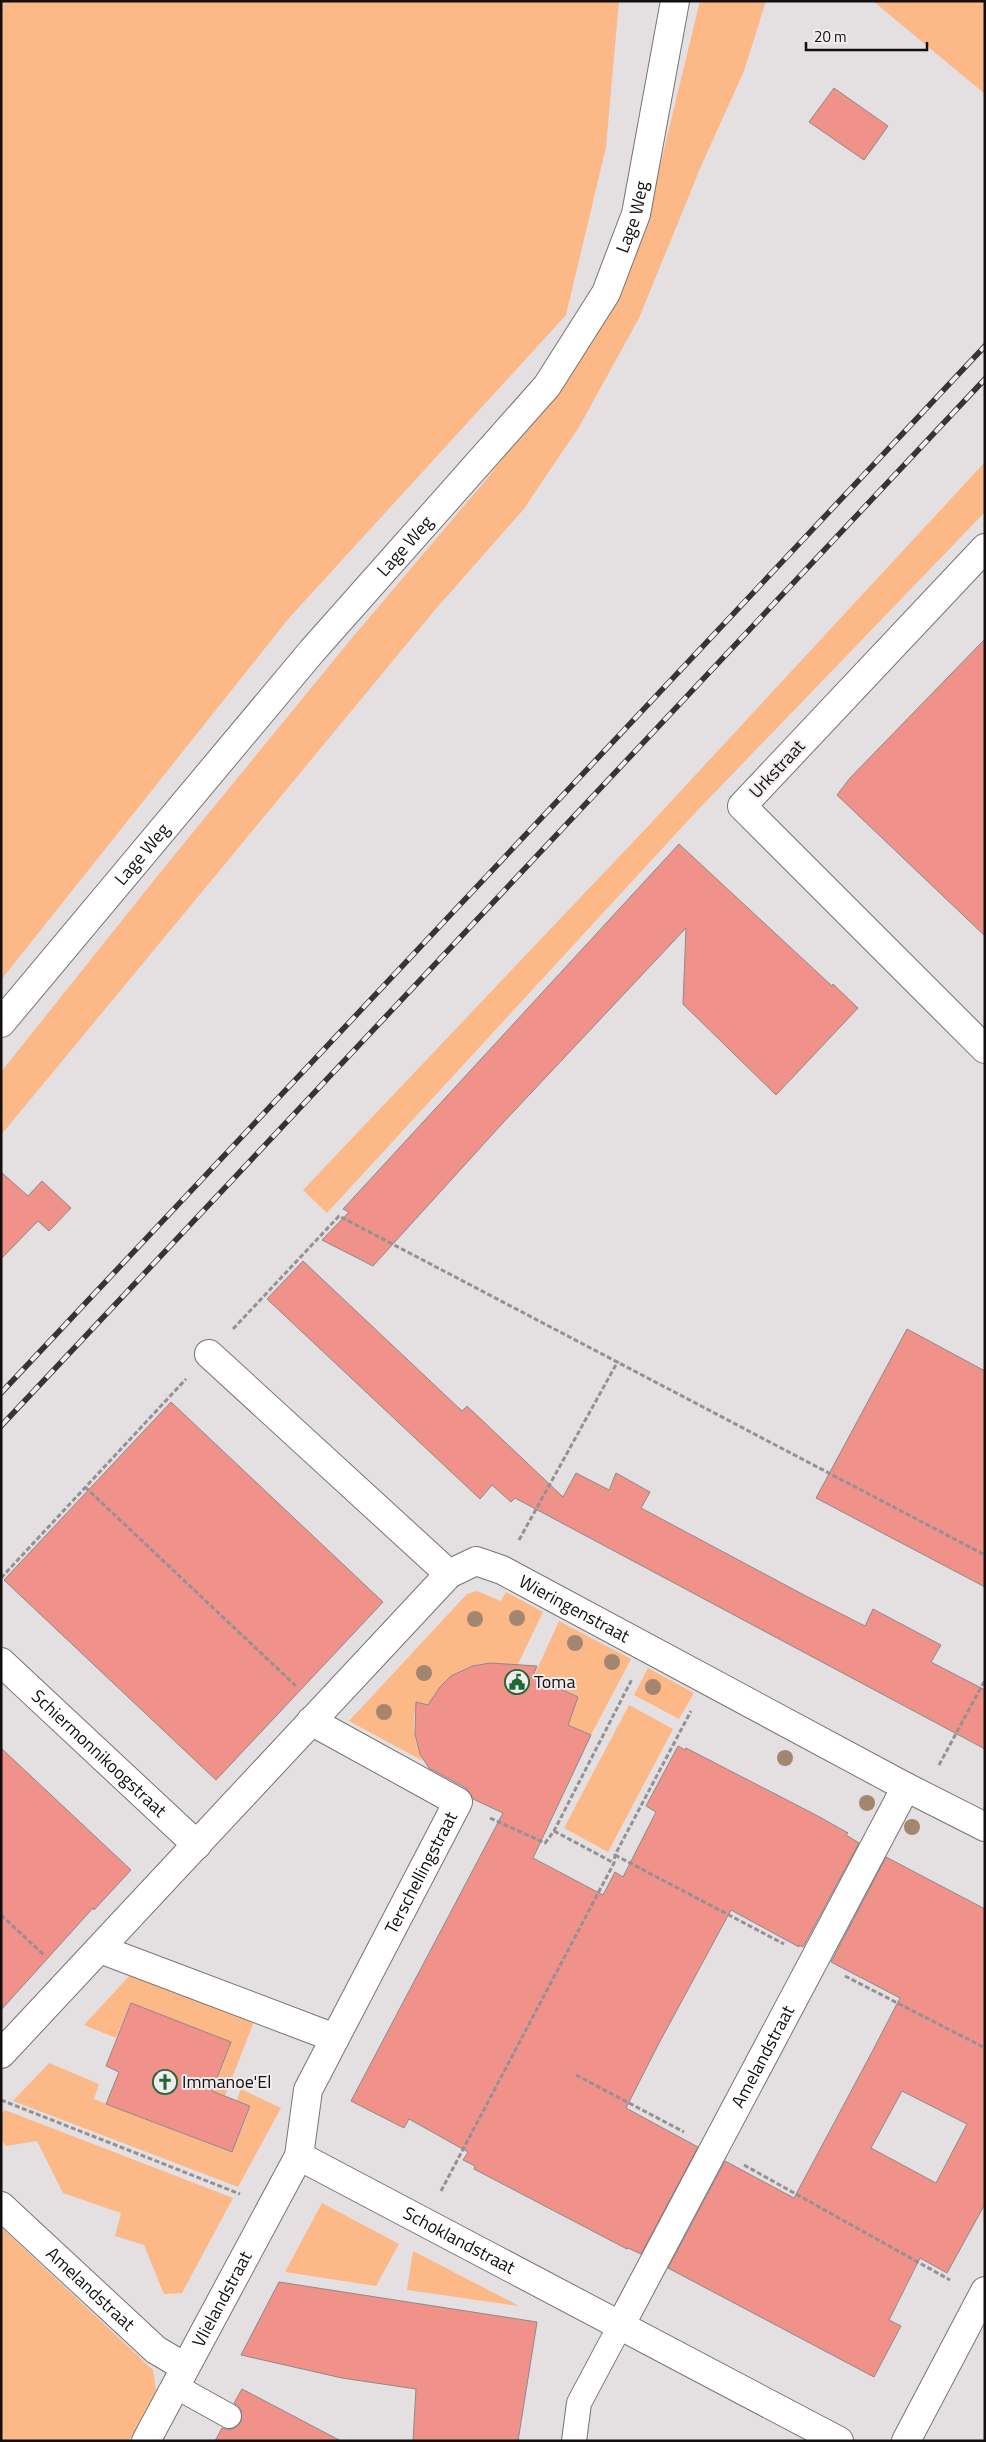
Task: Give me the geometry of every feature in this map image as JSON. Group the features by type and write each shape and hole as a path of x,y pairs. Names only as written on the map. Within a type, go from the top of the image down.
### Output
{"street":[{"name":"Lage Weg","path":"1,1023 312,651 547,386 606,293 636,214 675,1"},
{"name":"Urkstraat","path":"985,548 742,806 985,1049"},
{"path":"1,2054 449,1574 209,1354"},
{"name":"Wieringenstraat","path":"449,1574 476,1560 502,1570 914,1791 985,1827"},
{"name":"Schiermonnikoogstraat","path":"1,1662 197,1844"},
{"name":"Terschellingstraat","path":"299,2156 308,2090 458,1802 316,1716"},
{"name":"Amelandstraat","path":"620,2326 714,2148 914,1791"},
{"path":"100,1948 335,2038"},
{"name":"Schoklandstraat","path":"299,2156 839,2441"},
{"name":"Vlielandstraat","path":"146,2441 299,2156"},
{"name":"Amelandstraat","path":"1,2206 156,2350 180,2377"},
{"path":"906,2441 983,2294"}],"lane":[{"path":"574,2441 579,2403 620,2326"},
{"path":"180,2377 229,2416"}],"path":[{"path":"1,1578 339,1216 985,1555"},
{"path":"502,1570 618,1361"},
{"path":"85,1487 316,1716"},
{"path":"458,1802 545,1843 554,1831 648,1648"},
{"path":"424,2222 708,1680"},
{"path":"914,1791 985,1680"},
{"path":"554,1831 614,1862"},
{"path":"1,1915 71,1980"},
{"path":"576,2075 983,2294"},
{"path":"1,2100 272,2206"}],"shaded area":[{"path":"1,1 619,1 606,147 566,315 289,618 1,980"},
{"path":"700,1 766,1 744,71 702,164 639,318 579,427 523,510 434,611 1,1135 1,1072 163,869 352,638 485,481 554,393 628,265 658,174"},
{"path":"873,1 985,1 985,94"},
{"path":"985,462 985,512 694,814 327,1213 303,1190 652,822"},
{"path":"477,1591 501,1601 506,1592 543,1612 516,1668 489,1663 465,1668 445,1683 429,1705 418,1702 414,1717 414,1732 423,1761 349,1721 467,1594"},
{"path":"559,1621 631,1659 591,1735 563,1722 575,1695 534,1676"},
{"path":"648,1668 694,1693 679,1719 634,1695"},
{"path":"629,1705 673,1729 608,1852 564,1828"},
{"path":"133,1972 255,2019 225,2096 213,2091 231,2042 131,2003 116,2038 84,2025"},
{"path":"49,2063 99,2084 94,2099 232,2153 251,2106 237,2100 241,2089 281,2108 238,2187 13,2101"},
{"path":"5,2110 233,2198 182,2293 164,2294 144,2245 115,2236 121,2213 63,2193 37,2141 6,2146 1,2140 1,2113"},
{"path":"322,2203 399,2244 376,2286 285,2272"},
{"path":"1,2227 153,2370 156,2390 129,2441 1,2441"},
{"path":"413,2251 519,2306 407,2290"}],"building":[{"path":"834,88 888,126 864,160 809,122"},
{"path":"985,639 985,936 837,795 850,778"},
{"path":"679,844 858,1008 776,1095 683,1004 686,928 500,1126 373,1266 322,1240 349,1212 343,1209"},
{"path":"1,1172 28,1196 42,1181 71,1208 49,1231 38,1221 1,1259"},
{"path":"303,1261 462,1411 467,1406 563,1497 576,1473 609,1490 616,1473 650,1492 641,1508 804,1595 865,1626 873,1609 941,1645 931,1662 985,1690 985,1749 515,1498 511,1502 492,1485 480,1499 267,1299"},
{"path":"907,1329 985,1371 985,1587 816,1498"},
{"path":"171,1402 383,1602 216,1780 4,1580"},
{"path":"490,1663 537,1666 533,1676 578,1697 568,1725 591,1735 533,1858 603,1895 615,1872 623,1877 656,1812 646,1806 678,1746 685,1750 686,1748 816,1815 848,1833 846,1835 859,1843 803,1947 799,1945 799,1947 731,1910 658,2045 626,2108 698,2147 641,2254 627,2249 474,2169 475,2166 463,2160 468,2152 409,2119 404,2128 351,2101 503,1813 473,1799 466,1788 429,1768 420,1754 415,1734 416,1702 428,1705 440,1687 451,1676 472,1666"},
{"path":"1,1748 131,1870 94,1910 93,1908 1,2010"},
{"path":"886,1857 985,1909 985,2204 947,2273 920,2258 889,2320 901,2326 874,2377 668,2268 725,2161 794,2198 872,2052 900,1998 831,1962","holes":["902,2091 967,2124 936,2183 871,2148"]},
{"name":"Immanoe'El","path":"131,2003 231,2042 212,2091 250,2106 232,2152 106,2104 119,2072 106,2066"},
{"path":"279,2282 537,2322 518,2441 413,2441 416,2389 342,2378 241,2355"},
{"path":"242,2389 341,2441 215,2441 222,2428 230,2430 241,2422 241,2409 234,2403"}],"railway":[{"path":"1,1393 985,346"},
{"path":"1,1426 985,379"}],"place":[{"name":"Toma","path":"517,1682"},
{"name":"Immanoe'El","path":"165,2082"}]}
